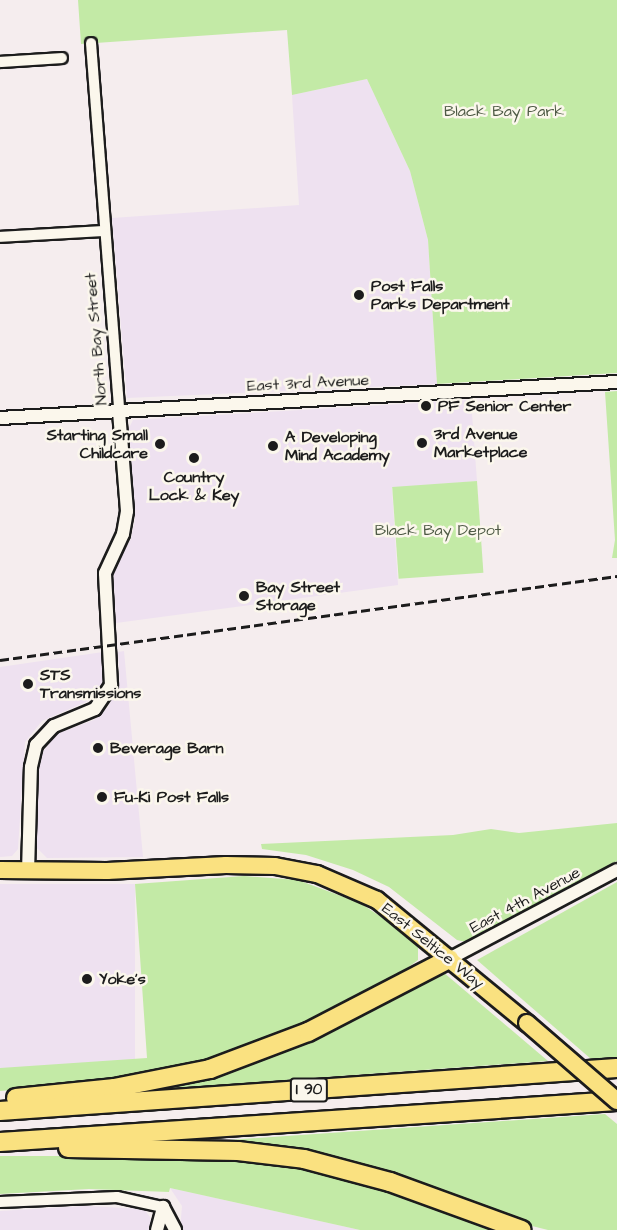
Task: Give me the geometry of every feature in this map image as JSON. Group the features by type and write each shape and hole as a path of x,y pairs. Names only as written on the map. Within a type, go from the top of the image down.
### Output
{"highway":[{"path":"0,1099 114,1088 210,1069 308,1032 449,959"},
{"name":"I 90","path":"0,1111 617,1068"},
{"name":"I 90","path":"0,1142 617,1101"},
{"path":"0,1148 190,1149 295,1158 390,1182 522,1230"}],"main road":[{"name":"East Seltice Way","path":"0,870 28,872 226,865 296,869 342,883 377,900 527,1023 617,1101"}],"street":[{"name":"North Bay Street","path":"28,872 31,767 36,745 54,726 95,710 111,685 105,573 123,534 127,511 103,231 91,44"},
{"path":"0,62 62,58"},
{"path":"0,237 103,231"},
{"name":"East 3rd Avenue","path":"0,418 617,382"},
{"name":"East 4th Avenue","path":"449,959 617,870"},
{"path":"0,1202 117,1197 163,1207"},
{"path":"157,1230 163,1207"},
{"path":"163,1207 175,1230"}],"shaded area":[{"path":"367,79 410,171 428,240 437,384 127,398 112,218 299,205 292,95"},
{"path":"471,400 477,481 392,488 398,585 116,623 113,568 131,539 135,520 129,428 133,420"},
{"path":"124,651 143,857 47,858 36,847 39,757 56,734 94,720 108,707 120,681 118,652"},
{"path":"103,652 104,681 95,698 42,721 25,742 18,849 12,856 0,857 0,667"},
{"path":"0,884 135,884 135,1068 0,1068"},
{"path":"170,1188 360,1230 180,1230 182,1206"},
{"path":"86,1206 144,1209 150,1217 151,1230 0,1230 0,1211"}],"green space":[{"name":"Black Bay Park","path":"78,0 617,0 617,373 437,384 428,240 410,171 367,79 292,95 287,30 81,44"},
{"path":"617,391 617,558 612,558 615,540 605,392"},
{"name":"Black Bay Depot","path":"477,481 483,573 399,579 392,487"},
{"path":"617,823 617,861 466,942 457,940 389,887 353,870 306,855 262,849 261,844 453,835 491,829 519,833"},
{"path":"244,876 298,880 360,903 404,932 418,947 418,960 386,984 286,1038 237,1055 116,1082 0,1091 0,1068 147,1058 135,884"},
{"path":"617,882 617,1057 591,1059 477,960"},
{"path":"443,972 548,1061 149,1090 255,1062"},
{"path":"605,1114 617,1124 617,1230 548,1230 199,1142"},
{"path":"0,1156 217,1156 323,1169 506,1230 360,1230 170,1188 169,1192 89,1189 0,1194"}],"railway":[{"path":"0,660 617,576"}],"place":[{"name":"Post Falls Parks Department","path":"359,295"},
{"name":"PF Senior Center","path":"426,406"},
{"name":"3rd Avenue Marketplace","path":"422,443"},
{"name":"Starting Small Childcare","path":"160,444"},
{"name":"A Developing Mind Academy","path":"273,446"},
{"name":"Country Lock & Key","path":"194,458"},
{"name":"Bay Street Storage","path":"244,596"},
{"name":"STS Transmissions","path":"28,684"},
{"name":"Beverage Barn","path":"98,748"},
{"name":"Fu-Ki Post Falls","path":"102,797"},
{"name":"Yoke's","path":"87,979"}]}
